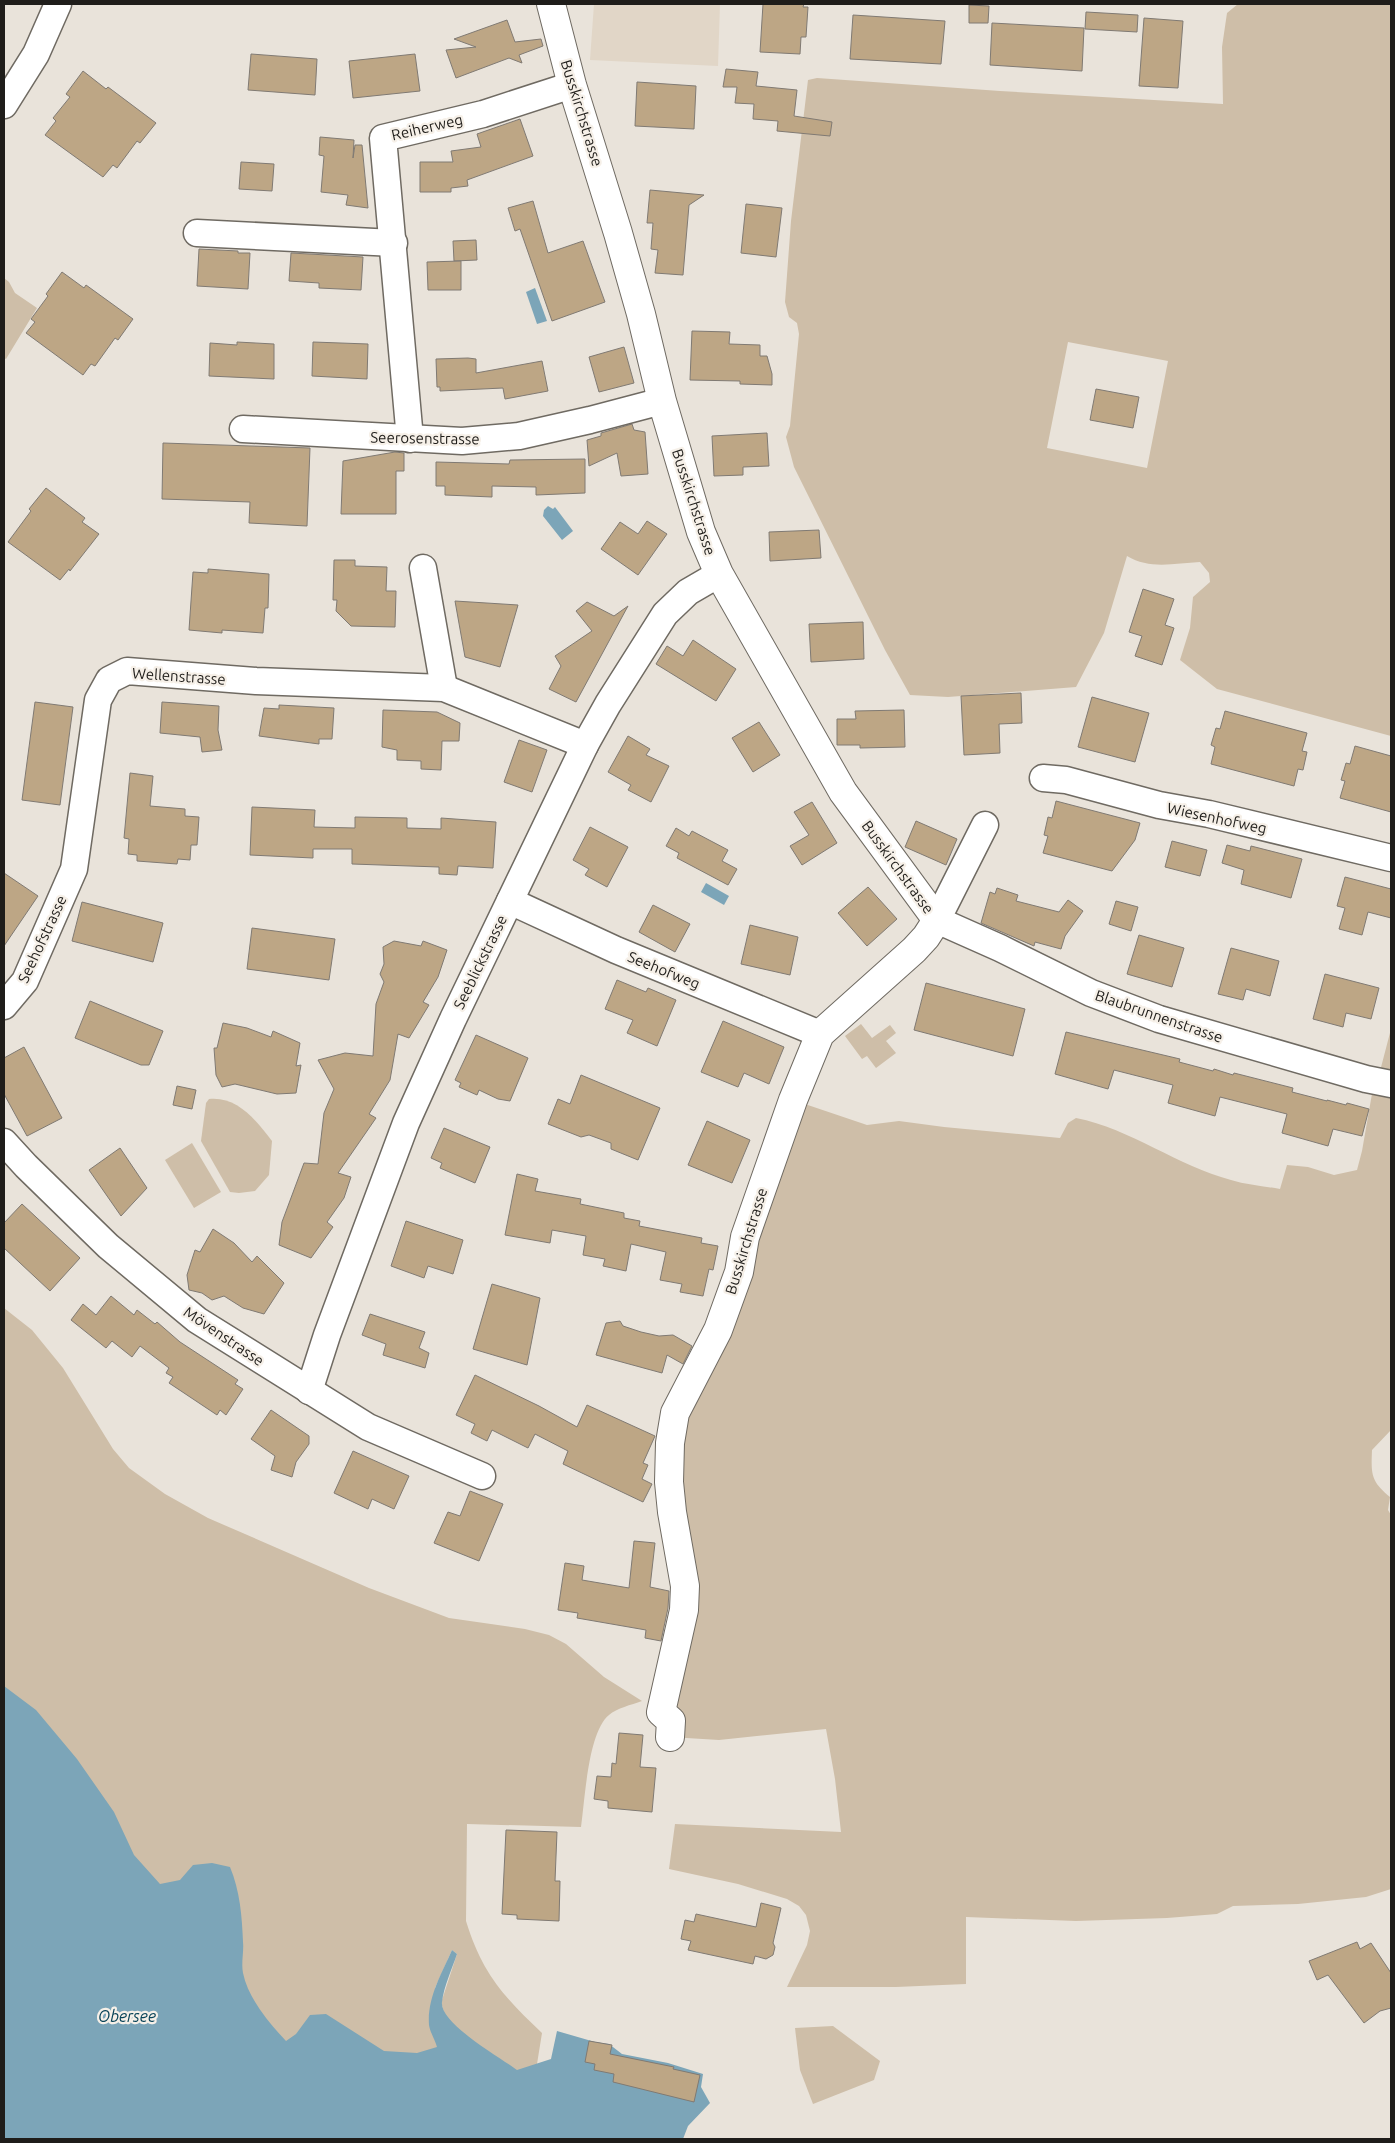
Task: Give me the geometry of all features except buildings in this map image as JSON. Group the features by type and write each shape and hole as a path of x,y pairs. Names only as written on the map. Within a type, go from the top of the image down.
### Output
{"street":[{"path":"4,104 36,54 58,4"},
{"name":"Busskirchstrasse","path":"550,4 572,85 626,260 662,401 701,532 719,574 843,792 936,920 926,937 914,950 820,1034 792,1100 744,1237 739,1272 718,1330 674,1413 670,1443 669,1482 672,1512 685,1586 684,1610 661,1712 671,1721 670,1737"},
{"name":"Reiherweg","path":"410,439 394,243 383,138 468,118 572,85"},
{"path":"197,233 394,243"},
{"name":"Seerosenstrasse","path":"243,429 462,441 519,436 662,401"},
{"path":"423,568 444,688"},
{"name":"Seeblickstrasse","path":"308,1391 406,1123 457,1010 585,746 608,704 665,614 688,592 719,574"},
{"name":"Wellenstrasse","path":"74,869 98,700 109,680 127,671 256,681 444,688 585,746"},
{"name":"Wiesenhofweg","path":"1043,778 1066,780 1159,805 1209,814 1391,858"},
{"path":"936,920 985,825"},
{"name":"Seehofstrasse","path":"4,1006 25,981 74,869"},
{"name":"Seehofweg","path":"510,901 616,950 820,1034"},
{"name":"Blaubrunnenstrasse","path":"936,920 1000,948 1091,993 1158,1019 1366,1079 1391,1084"},
{"name":"Mövenstrasse","path":"4,1142 108,1246 196,1320 368,1427 482,1476"}],"shaded area":[{"path":"594,4 720,4 718,66 590,60"},
{"path":"1238,4 1391,4 1391,736 1217,689 1180,660 1190,628 1193,597 1210,582 1209,573 1200,562 1154,564 1145,563 1127,556 1104,633 1076,687 948,697 910,695 885,650 794,467 786,437 790,426 799,334 797,323 789,317 785,302 791,221 808,80 817,78 1223,104 1222,47 1227,13","holes":["1068,342 1168,361 1147,468 1047,448"]},
{"path":"4,278 9,282 15,293 37,308 6,359 4,358"},
{"path":"861,1024 872,1038 890,1025 896,1033 886,1041 896,1053 876,1068 867,1056 862,1059 845,1036"},
{"path":"1391,1029 1391,1430 1372,1450 1372,1472 1376,1482 1390,1497 1388,1510 1391,1515 1391,1889 1366,1897 1298,1904 1233,1906 1217,1914 1167,1918 1076,1921 966,1917 966,1984 896,1987 787,1987 807,1945 810,1931 806,1915 799,1906 787,1899 738,1884 669,1869 675,1824 841,1832 835,1779 826,1729 719,1740 670,1737 684,1610 670,1443 793,1100 867,1125 899,1121 1060,1138 1068,1123 1076,1118 1116,1130 1211,1174 1243,1183 1280,1189 1287,1165 1308,1167 1334,1175 1357,1170 1373,1088 1379,1075"},
{"path":"209,1099 219,1099 237,1105 259,1125 272,1141 269,1175 255,1191 230,1192 201,1141 206,1103"},
{"path":"192,1143 221,1192 194,1208 165,1160"},
{"path":"4,1308 32,1330 63,1368 113,1449 129,1468 165,1494 208,1518 369,1588 449,1618 525,1629 549,1635 566,1644 604,1677 642,1701 616,1710 609,1715 596,1736 586,1784 581,1827 467,1824 466,1921 472,1939 495,1983 542,2033 537,2064 464,2139 4,1963","holes":["452,1950 457,1954 441,2003 446,2017 435,1988"]},
{"path":"833,2026 880,2061 874,2080 813,2104 800,2070 795,2028"}],"water":[{"path":"535,288 547,321 537,324 526,292"},
{"path":"548,506 553,509 555,507 573,531 562,540 543,516 544,510"},
{"path":"706,883 729,896 724,905 701,892"},
{"name":"Obersee","path":"4,1686 36,1710 77,1759 114,1812 134,1855 160,1884 180,1880 193,1865 212,1863 230,1867 240,1904 243,1946 242,1969 249,1992 260,2010 286,2041 296,2034 310,2015 326,2014 384,2051 417,2053 437,2047 429,2025 430,2005 452,1950 457,1954 443,1996 444,2010 450,2020 460,2030 517,2070 551,2059 557,2031 609,2044 622,2054 668,2063 703,2074 701,2087 710,2103 688,2126 683,2139 4,2139"}]}
